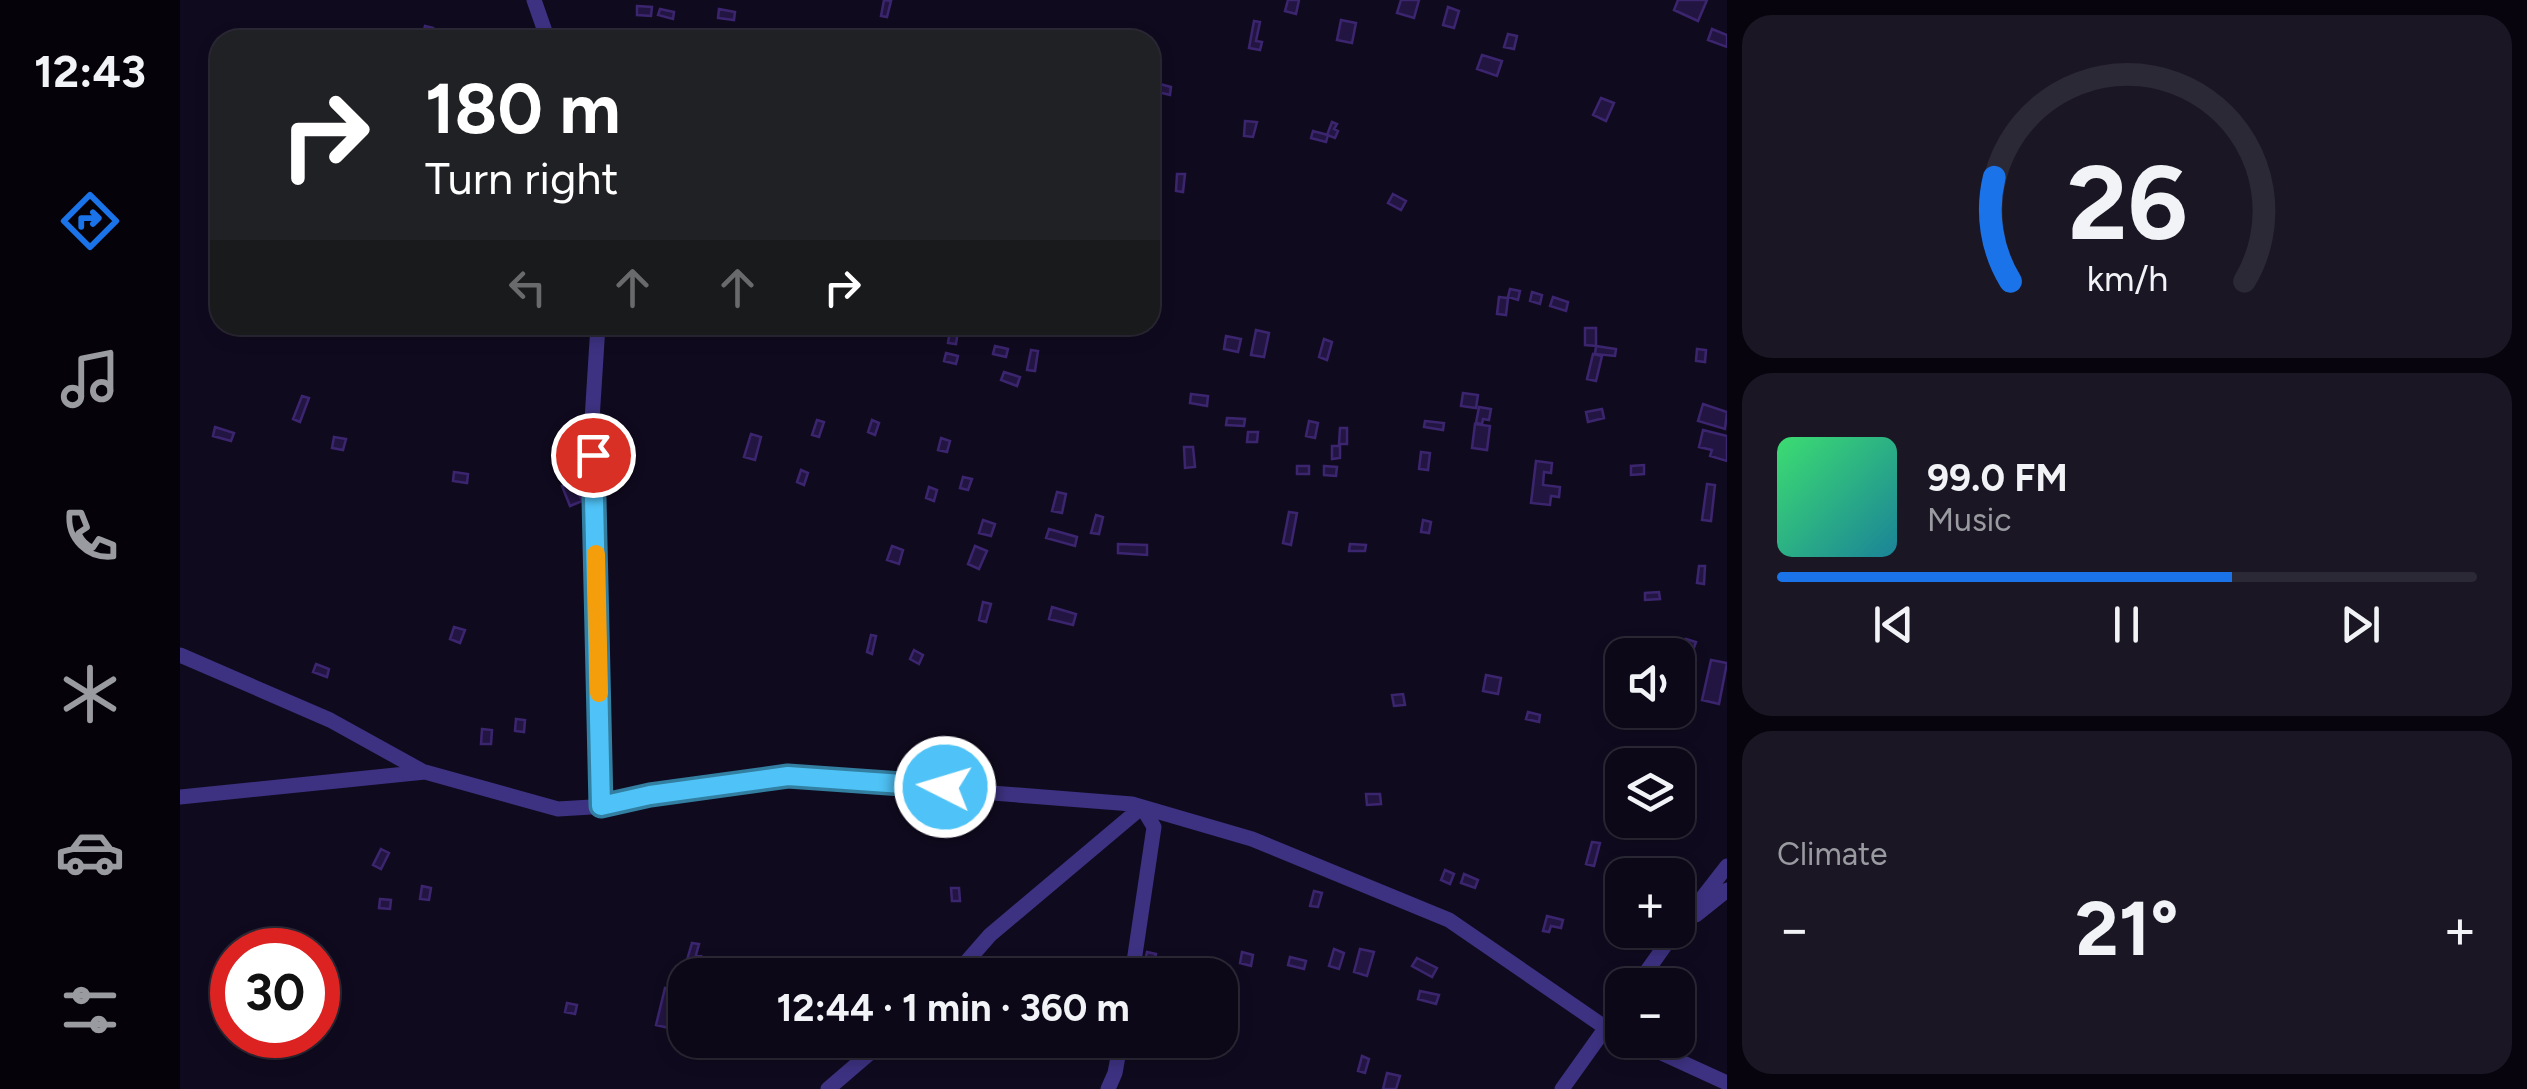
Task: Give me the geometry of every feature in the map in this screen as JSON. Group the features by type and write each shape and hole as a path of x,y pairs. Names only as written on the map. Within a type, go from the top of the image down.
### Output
{"street":[{"path":"534,0 544,30"},
{"path":"597,335 592,420 601,806"},
{"path":"180,655 330,720 425,772 558,809 601,806 650,795 788,776 1142,807 1252,839 1449,920 1605,1027"},
{"path":"180,797 425,772"},
{"path":"970,958 990,935 1142,807"},
{"path":"1135,958 1154,826 1142,807"},
{"path":"1695,907 1727,866"},
{"path":"1695,916 1727,890"},
{"path":"1562,1089 1605,1029"},
{"path":"828,1089 864,1058"},
{"path":"1108,1089 1118,1058"},
{"path":"1672,1058 1727,1083"}],"building":[{"path":"884,0 891,1 887,17 881,16"},
{"path":"1288,0 1299,0 1296,14 1285,11"},
{"path":"1401,0 1419,0 1414,18 1397,13"},
{"path":"1678,0 1707,0 1698,21 1674,10"},
{"path":"637,6 652,7 651,16 637,15"},
{"path":"1448,7 1459,11 1454,28 1443,25"},
{"path":"660,9 674,12 673,19 658,15"},
{"path":"719,9 735,12 734,20 718,18"},
{"path":"1341,20 1356,23 1352,43 1337,40"},
{"path":"1254,21 1260,22 1256,41 1262,42 1260,50 1249,48"},
{"path":"1712,29 1727,35 1727,47 1708,40"},
{"path":"1508,34 1517,36 1514,49 1504,47"},
{"path":"1482,55 1502,61 1497,76 1477,69"},
{"path":"1160,84 1171,87 1170,95 1160,92"},
{"path":"1601,98 1614,103 1606,121 1593,115"},
{"path":"1245,121 1257,122 1253,137 1244,136"},
{"path":"1332,122 1337,124 1335,138 1327,135"},
{"path":"1313,131 1328,135 1326,142 1311,138"},
{"path":"1177,174 1185,174 1183,192 1176,191"},
{"path":"1393,194 1406,201 1401,210 1388,203"},
{"path":"1510,289 1520,291 1518,300 1508,297"},
{"path":"1532,292 1542,295 1540,304 1530,301"},
{"path":"1499,297 1508,298 1506,315 1497,314"},
{"path":"1553,297 1568,302 1566,311 1550,306"},
{"path":"1585,328 1596,328 1596,346 1585,345"},
{"path":"1256,330 1269,333 1264,357 1251,355"},
{"path":"949,335 957,335 956,344 948,343"},
{"path":"1226,336 1241,339 1238,352 1224,349"},
{"path":"1324,339 1332,342 1327,360 1319,357"},
{"path":"995,346 1008,349 1006,357 993,354"},
{"path":"1596,346 1616,349 1615,356 1595,354"},
{"path":"1697,349 1706,350 1705,362 1696,361"},
{"path":"1031,350 1038,351 1035,371 1027,370"},
{"path":"946,353 958,356 956,364 944,361"},
{"path":"1593,354 1602,356 1596,381 1587,379"},
{"path":"1004,372 1020,377 1017,386 1001,380"},
{"path":"1463,393 1478,395 1476,408 1461,406"},
{"path":"1191,394 1208,396 1207,406 1190,403"},
{"path":"302,396 309,398 300,422 293,419"},
{"path":"1703,404 1727,412 1725,429 1698,421"},
{"path":"1479,407 1491,409 1489,420 1483,419 1482,424 1476,423"},
{"path":"1602,409 1604,418 1588,422 1586,412"},
{"path":"1227,418 1245,419 1244,426 1226,425"},
{"path":"817,420 824,422 819,437 812,435"},
{"path":"872,420 879,423 875,435 868,432"},
{"path":"1309,421 1318,423 1315,438 1306,436"},
{"path":"1425,421 1444,423 1443,430 1424,427"},
{"path":"1475,424 1490,426 1487,450 1472,448"},
{"path":"215,427 234,433 231,441 213,436"},
{"path":"1340,428 1347,428 1347,444 1339,444"},
{"path":"1703,430 1727,436 1727,461 1710,456 1712,450 1699,447"},
{"path":"1248,432 1258,432 1257,442 1247,442"},
{"path":"751,434 761,437 755,460 744,457"},
{"path":"334,437 346,439 343,450 332,448"},
{"path":"941,438 950,441 947,452 938,450"},
{"path":"1332,446 1340,446 1340,458 1332,459"},
{"path":"1184,447 1193,447 1195,467 1185,468"},
{"path":"1421,452 1430,453 1428,470 1419,469"},
{"path":"622,460 625,468 607,474 604,466"},
{"path":"1536,461 1552,463 1551,473 1544,472 1543,485 1560,487 1559,497 1551,496 1550,505 1531,503"},
{"path":"1644,465 1644,474 1631,475 1631,466"},
{"path":"1297,466 1309,466 1309,474 1297,474"},
{"path":"1324,466 1337,467 1336,476 1324,475"},
{"path":"801,470 808,473 804,485 797,482"},
{"path":"454,472 468,474 467,483 453,481"},
{"path":"963,477 972,479 968,490 960,488"},
{"path":"573,482 582,501 570,506 562,486"},
{"path":"1707,484 1715,485 1711,521 1702,520"},
{"path":"929,487 937,490 934,501 926,498"},
{"path":"1057,492 1066,494 1062,513 1052,511"},
{"path":"1289,512 1297,513 1291,545 1283,543"},
{"path":"1096,515 1103,517 1099,534 1091,533"},
{"path":"983,520 995,524 991,536 979,533"},
{"path":"1423,520 1431,522 1429,533 1421,532"},
{"path":"1049,529 1077,537 1075,546 1046,538"},
{"path":"1118,544 1147,545 1147,555 1118,553"},
{"path":"1350,544 1366,545 1365,551 1349,551"},
{"path":"892,546 903,550 899,564 887,560"},
{"path":"975,546 987,551 979,569 968,564"},
{"path":"1699,566 1705,566 1704,584 1697,583"},
{"path":"1659,592 1660,599 1645,600 1645,593"},
{"path":"983,602 991,604 986,622 979,620"},
{"path":"1052,607 1076,614 1073,625 1049,619"},
{"path":"454,627 465,630 460,643 450,639"},
{"path":"871,635 876,636 872,654 867,652"},
{"path":"914,650 923,655 919,664 910,659"},
{"path":"1711,660 1727,663 1719,704 1702,700"},
{"path":"316,664 329,669 327,677 313,672"},
{"path":"1486,675 1501,678 1498,694 1483,691"},
{"path":"1403,694 1405,705 1394,706 1392,695"},
{"path":"1528,712 1540,715 1539,722 1526,719"},
{"path":"516,719 525,720 524,732 515,731"},
{"path":"482,729 492,730 491,744 481,744"},
{"path":"1366,794 1380,794 1381,804 1367,805"},
{"path":"1592,842 1600,843 1594,866 1586,864"},
{"path":"381,849 389,853 381,869 373,865"},
{"path":"1445,870 1454,874 1450,884 1441,880"},
{"path":"1464,874 1478,880 1475,888 1461,883"},
{"path":"422,886 431,888 429,900 420,899"},
{"path":"951,888 959,888 960,901 952,901"},
{"path":"1314,891 1322,893 1318,907 1310,906"},
{"path":"380,899 391,900 390,909 379,908"},
{"path":"1547,916 1563,920 1561,928 1551,926 1549,932 1543,931"},
{"path":"692,943 699,944 696,955 700,958 688,958"},
{"path":"1334,949 1344,953 1339,969 1329,966"},
{"path":"1360,949 1374,952 1367,976 1354,972"},
{"path":"1242,952 1253,955 1251,966 1240,963"},
{"path":"1290,957 1306,961 1304,969 1288,965"},
{"path":"1417,958 1437,968 1432,977 1412,966"},
{"path":"665,988 668,989 668,1028 656,1025"},
{"path":"1420,991 1439,995 1436,1004 1418,999"},
{"path":"567,1003 577,1005 575,1014 565,1012"},
{"path":"1362,1056 1369,1059 1365,1073 1358,1071"},
{"path":"1387,1073 1400,1076 1396,1089 1383,1089"}],"slow traffic":[{"path":"596,554 599,693"}],"route":[{"path":"593,455 601,806 650,795 788,776 945,787"}]}
